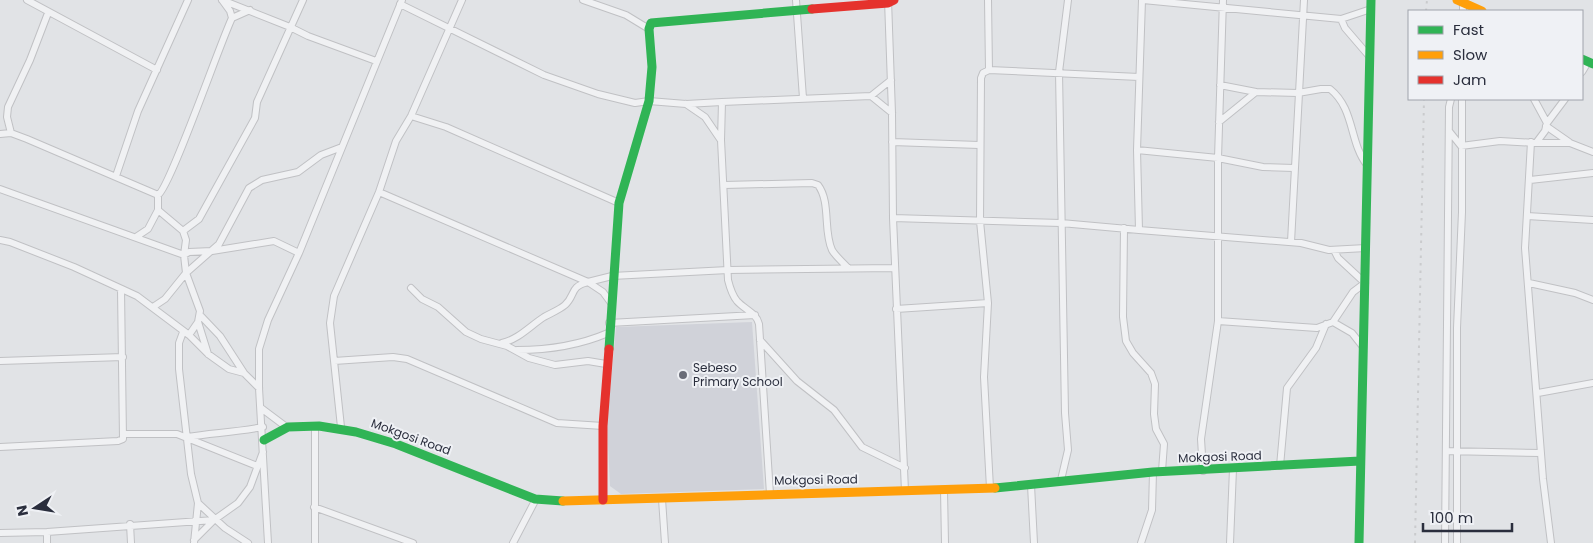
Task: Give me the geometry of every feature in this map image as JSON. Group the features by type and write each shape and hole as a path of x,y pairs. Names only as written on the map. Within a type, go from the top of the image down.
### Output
{"street":[{"path":"27,0 157,70"},
{"path":"116,176 138,111 188,0"},
{"path":"222,0 250,10 308,36 376,61"},
{"path":"158,195 163,192 174,166 232,18 230,11 222,0"},
{"path":"183,231 199,219 255,118 257,102 303,0"},
{"path":"341,428 330,323 334,296 379,192 396,141 411,116 462,0"},
{"path":"583,0 626,15 649,29"},
{"path":"796,0 803,98"},
{"path":"988,0 989,70"},
{"path":"1061,480 1068,450 1064,413 1059,72 1068,0"},
{"path":"1139,230 1137,150 1142,0 1223,3 1341,19 1371,5 1359,543"},
{"path":"1291,242 1304,0"},
{"path":"604,500 603,426 606,364 619,203 649,101 652,67 649,29 651,23 890,1 892,218 905,491"},
{"path":"268,543 264,440 259,388 259,349 268,320 299,253 401,2 449,30 544,75 630,103 649,101 686,104 871,96 891,80"},
{"path":"1203,471 1201,439 1218,322 1218,158 1223,3"},
{"path":"1461,6 1478,10"},
{"path":"232,18 250,10"},
{"path":"11,133 7,117 8,107 30,60 48,13"},
{"path":"1341,19 1345,28 1369,56"},
{"path":"990,488 984,377 988,303 980,221 979,145 981,78 983,73 989,70 1139,77"},
{"path":"1220,85 1256,92 1298,93 1321,88 1330,90 1335,93 1347,112 1356,147 1360,157 1367,165"},
{"path":"1220,122 1256,92"},
{"path":"871,96 892,113"},
{"path":"1445,543 1449,130 1452,100"},
{"path":"1457,543 1462,100"},
{"path":"1535,100 1547,124 1570,142 1593,152"},
{"path":"1551,543 1525,248 1533,142 1564,100"},
{"path":"722,102 721,140 728,270 731,292 737,301 755,315 760,340 770,494"},
{"path":"686,104 704,116 716,130 721,140"},
{"path":"411,116 446,127 619,203"},
{"path":"1449,130 1461,146"},
{"path":"0,134 11,133 158,195"},
{"path":"1461,146 1500,141 1570,142"},
{"path":"892,142 979,145"},
{"path":"153,307 165,299 186,273 212,251 226,234 249,188 262,180 298,172 321,155 342,147"},
{"path":"1137,150 1218,158 1263,167 1294,168"},
{"path":"1530,180 1593,174"},
{"path":"724,185 812,182 818,185 823,195 830,245 833,253 848,268"},
{"path":"0,188 184,255"},
{"path":"379,192 588,282 603,292 611,303"},
{"path":"136,237 148,229 158,210 158,195"},
{"path":"158,210 183,231 186,240 184,255 186,273 195,292 199,319 208,354"},
{"path":"1527,216 1593,220"},
{"path":"892,218 1061,224 1291,242 1334,250 1366,248"},
{"path":"1124,228 1123,317 1126,341 1151,373 1155,384 1154,414 1156,428 1164,444 1157,472 1152,510 1141,543"},
{"path":"0,240 10,242 74,267 121,289 153,307 208,354 230,368 244,373"},
{"path":"184,255 189,252 212,251 274,241 299,253"},
{"path":"1334,250 1338,258 1365,283"},
{"path":"501,343 516,338 545,316 566,305 576,286 612,276 728,270 895,268"},
{"path":"1280,466 1288,388 1316,348 1329,323 1354,292 1365,283"},
{"path":"1529,283 1574,293 1593,300"},
{"path":"411,288 422,299 438,307 466,332 481,340 501,343 529,358 555,365 588,361 606,364"},
{"path":"0,448 118,441 123,439 125,434 121,289"},
{"path":"896,309 988,303"},
{"path":"609,323 755,315"},
{"path":"199,319 220,336 244,373 259,388"},
{"path":"194,542 198,504 191,474 186,437 178,355 186,334 199,319"},
{"path":"1218,322 1317,328 1329,323 1347,330 1364,347"},
{"path":"516,350 556,348 594,339 608,333"},
{"path":"760,340 797,382 834,410 862,447 905,468"},
{"path":"0,361 123,357"},
{"path":"334,361 393,357 407,360 557,423 603,426"},
{"path":"1538,393 1593,383"},
{"path":"261,408 285,426 272,432 264,440"},
{"name":"Mokgosi Road","path":"285,426 341,428 434,458 536,499 662,499 990,488 1157,472 1360,461"},
{"path":"186,437 215,432 236,432 262,427"},
{"path":"315,427 315,543"},
{"path":"125,434 177,434 257,466"},
{"path":"194,542 214,520 238,503 250,487 264,450"},
{"path":"1446,451 1542,452"},
{"path":"1230,543 1233,469"},
{"path":"1031,485 1034,543"},
{"path":"944,490 945,543"},
{"path":"513,543 536,499"},
{"path":"662,499 665,543"},
{"path":"198,504 214,520 248,543"},
{"path":"314,507 413,543"},
{"path":"0,533 47,532 130,524 214,520"},
{"path":"130,524 131,543"},
{"path":"47,532 47,543"},
{"path":"390,543 394,536"}],"shaded area":[{"name":"Sebeso Primary School","path":"752,322 764,489 621,494 610,486 607,424 616,327"}],"railway":[{"path":"1426,10 1427,0"},
{"path":"1415,543 1424,100"}],"traffic: fast":[{"path":"1359,543 1371,0"},
{"path":"609,349 619,203 649,101 652,67 649,29 651,23 812,9"},
{"path":"1583,59 1593,64"},
{"path":"264,440 288,427 319,426 356,432 396,444 535,499 563,501"},
{"path":"995,488 1153,472 1360,461"}],"traffic: slow":[{"path":"1457,0 1480,10"},
{"path":"563,501 995,488"}],"traffic: jam":[{"path":"812,9 888,3 894,0"},
{"path":"603,500 603,426 609,349"}],"place":[{"name":"Sebeso Primary School","path":"683,375"}]}
